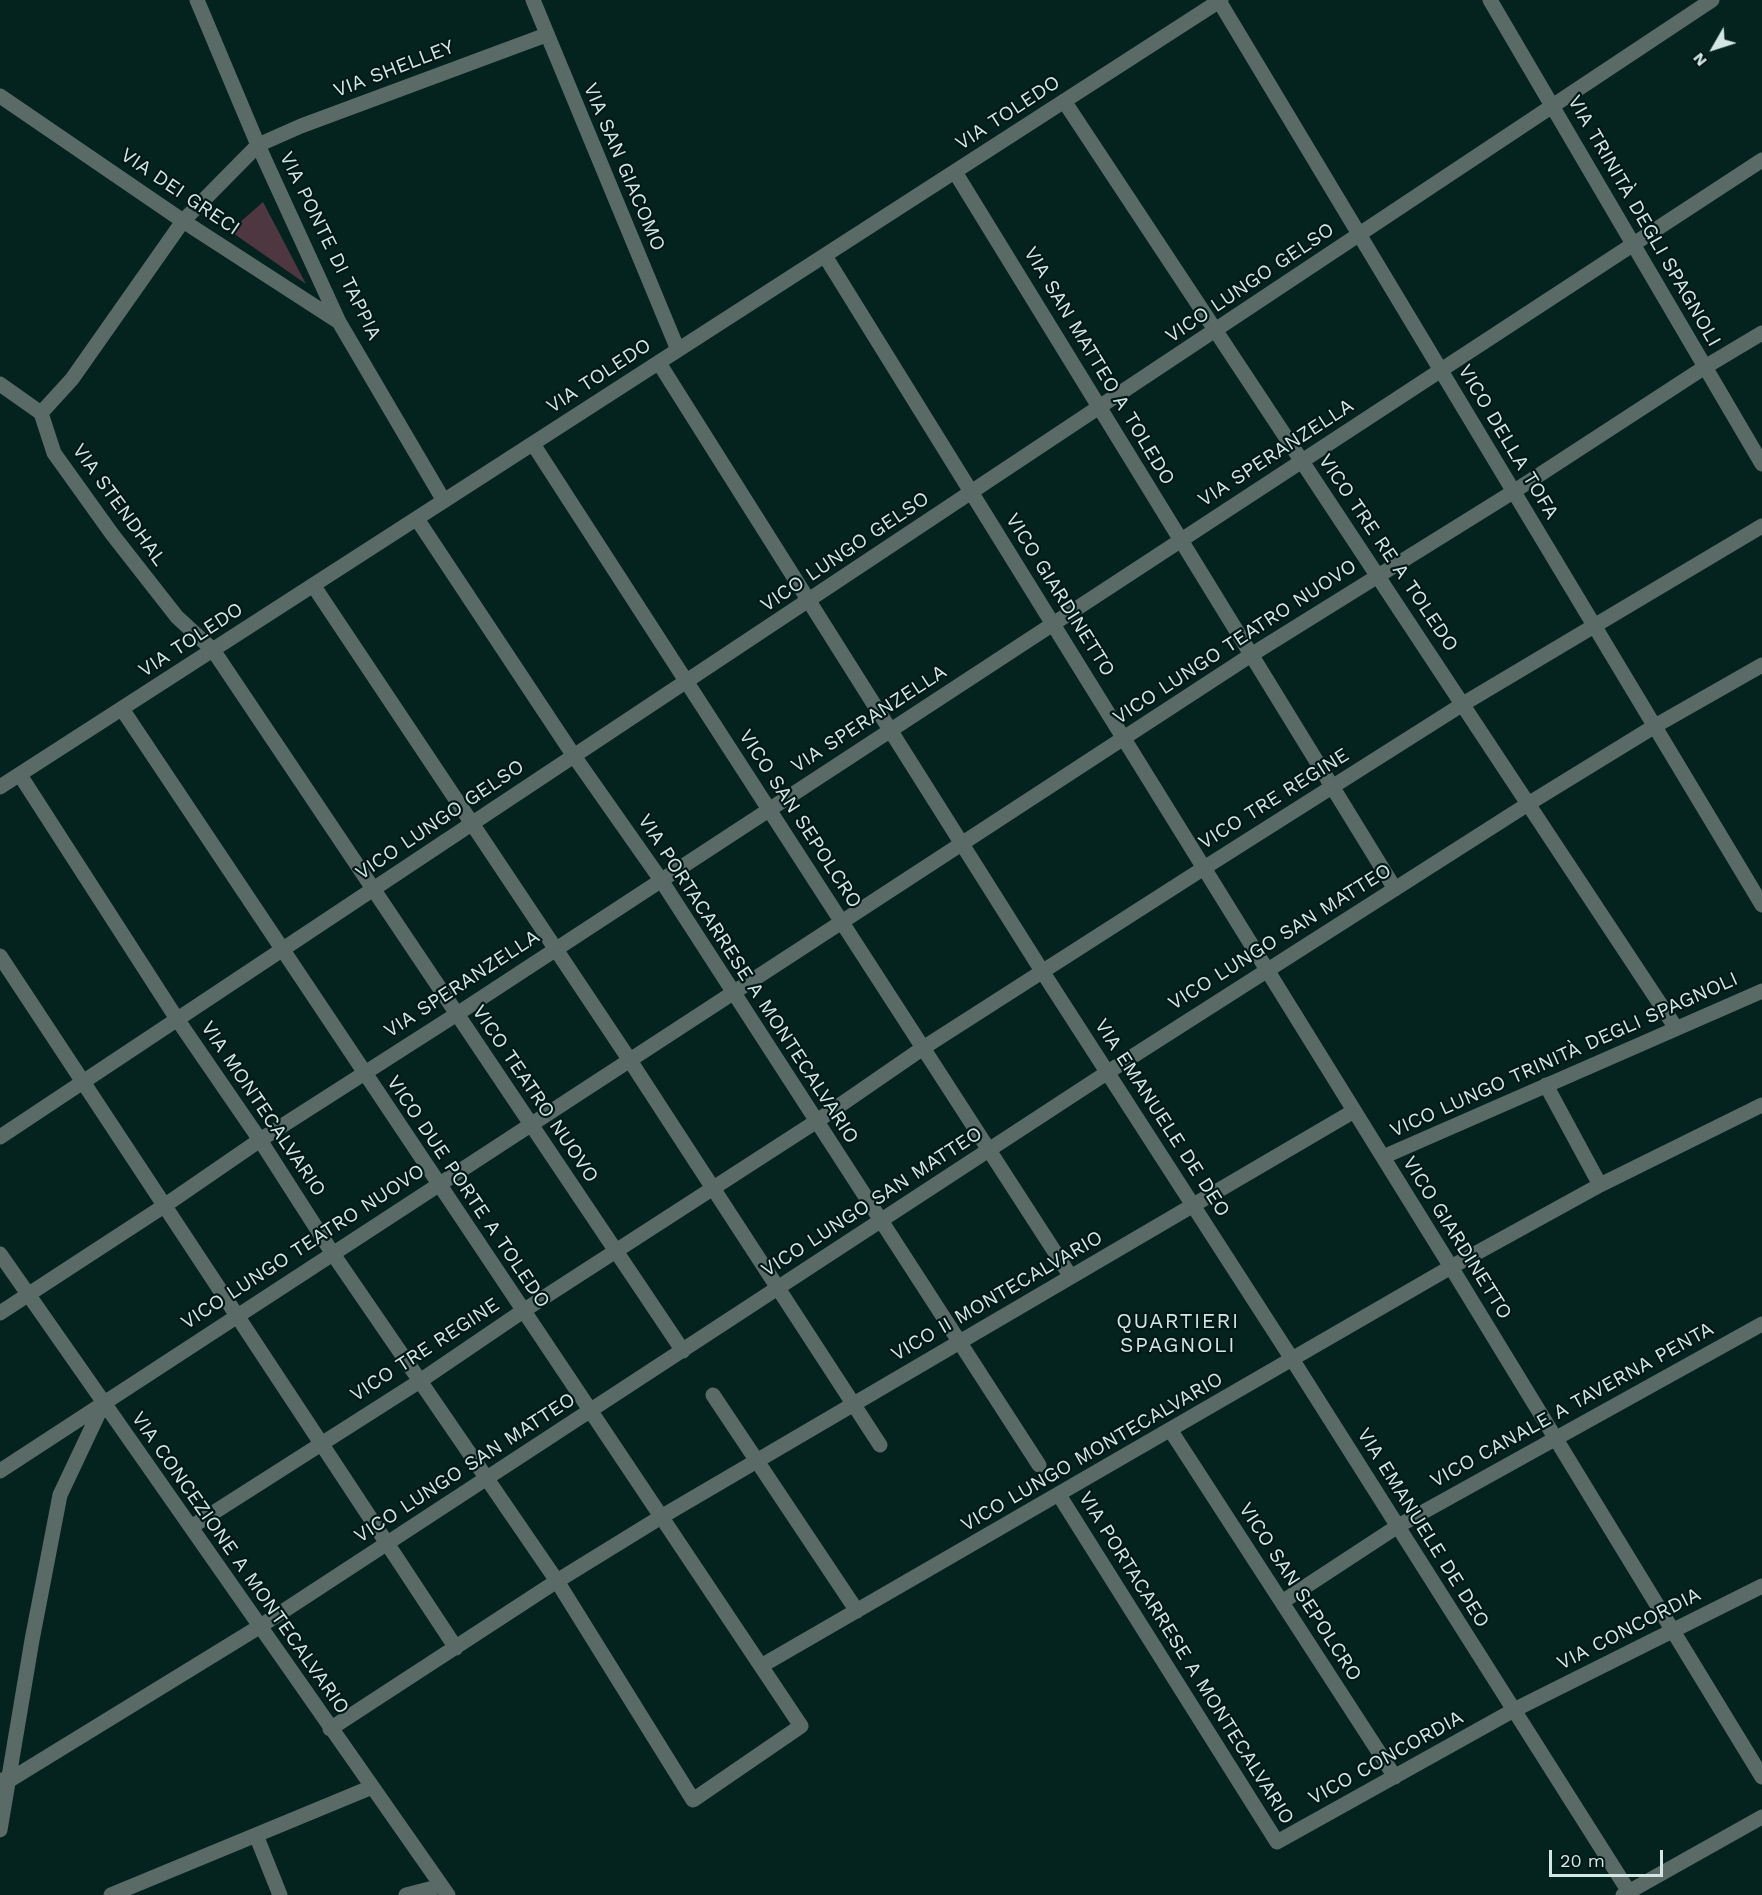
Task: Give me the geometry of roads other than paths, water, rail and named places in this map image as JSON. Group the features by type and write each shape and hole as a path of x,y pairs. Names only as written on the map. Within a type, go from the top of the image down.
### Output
{"street":[{"name":"VIA PONTE DI TAPPIA","path":"197,0 258,145 339,322 444,501"},
{"name":"VIA SAN GIACOMO","path":"533,0 678,350"},
{"name":"VIA TOLEDO","path":"0,787 1220,0"},
{"name":"VICO DELLA TOFA","path":"1220,0 1762,905"},
{"name":"VIA TRINITÀ DEGLI SPAGNOLI","path":"1490,0 1762,464"},
{"name":"VICO LUNGO GELSO","path":"0,1137 1712,0"},
{"name":"VIA SHELLEY","path":"258,145 301,126 546,35"},
{"name":"VIA DEI GRECI","path":"0,96 339,322"},
{"name":"VICO TRE RE A TOLEDO","path":"1065,101 1676,1028"},
{"path":"0,384 41,413 72,379 183,220 258,145"},
{"name":"VIA SPERANZELLA","path":"0,1313 260,1140 457,1014 1762,160"},
{"name":"VIA SAN MATTEO A TOLEDO","path":"955,172 1395,889"},
{"name":"VICO GIARDINETTO","path":"825,256 1451,1267 1762,1777"},
{"name":"VICO LUNGO TEATRO NUOVO","path":"0,1471 1251,655 1514,492 1705,367 1762,333"},
{"name":"VIA EMANUELE DE DEO","path":"659,363 1042,971 1398,1526 1628,1894"},
{"name":"VIA STENDHAL","path":"41,413 54,453 112,534 177,617 213,650"},
{"name":"VICO SAN SEPOLCRO","path":"533,444 1071,1277"},
{"name":"VIA PORTACARRESE A MONTECALVARIO","path":"417,519 574,756 661,880 1039,1465"},
{"name":"VICO TRE REGINE","path":"190,1527 817,1121 923,1048 1042,971 1462,704 1762,526"},
{"path":"313,585 630,1059 880,1444"},
{"name":"VICO TEATRO NUOVO","path":"213,650 683,1351"},
{"name":"VICO LUNGO SAN MATTEO","path":"4,1780 259,1627 989,1149 1528,804 1655,726 1762,665"},
{"name":"VICO DUE PORTE A TOLEDO","path":"122,709 761,1666"},
{"name":"VIA MONTECALVARIO","path":"20,775 177,1019 260,1140 333,1254 557,1581 693,1800 801,1726 761,1666"},
{"path":"0,956 456,1648"},
{"name":"VICO LUNGO TRINITÀ DEGLI SPAGNOLI","path":"1383,1157 1762,991"},
{"path":"1546,1085 1600,1185"},
{"name":"VICO LUNGO MONTECALVARIO","path":"761,1666 1171,1431 1451,1267 1600,1185 1762,1105"},
{"name":"VICO II MONTECALVARIO","path":"330,1729 557,1581 661,1518 1354,1111"},
{"name":"VIA CONCEZIONE A MONTECALVARIO","path":"0,1254 444,1890"},
{"name":"VICO CANALE A TAVERNA PENTA","path":"1282,1602 1398,1526 1762,1324"},
{"path":"713,1395 857,1611"},
{"path":"0,1830 4,1780 60,1495 104,1403"},
{"name":"VICO SAN SEPOLCRO","path":"1171,1431 1395,1777"},
{"name":"VIA PORTACARRESE A MONTECALVARIO","path":"1059,1495 1277,1842"},
{"name":"VIA CONCORDIA","path":"1514,1710 1762,1586"},
{"name":"VICO CONCORDIA","path":"1277,1842 1514,1710"},
{"path":"111,1895 372,1787"},
{"path":"1628,1894 1762,1817"},
{"path":"256,1835 280,1895"},
{"path":"406,1895 444,1890"}],"district":[{"name":"QUARTIERI SPAGNOLI","path":"1178,1334"}]}
